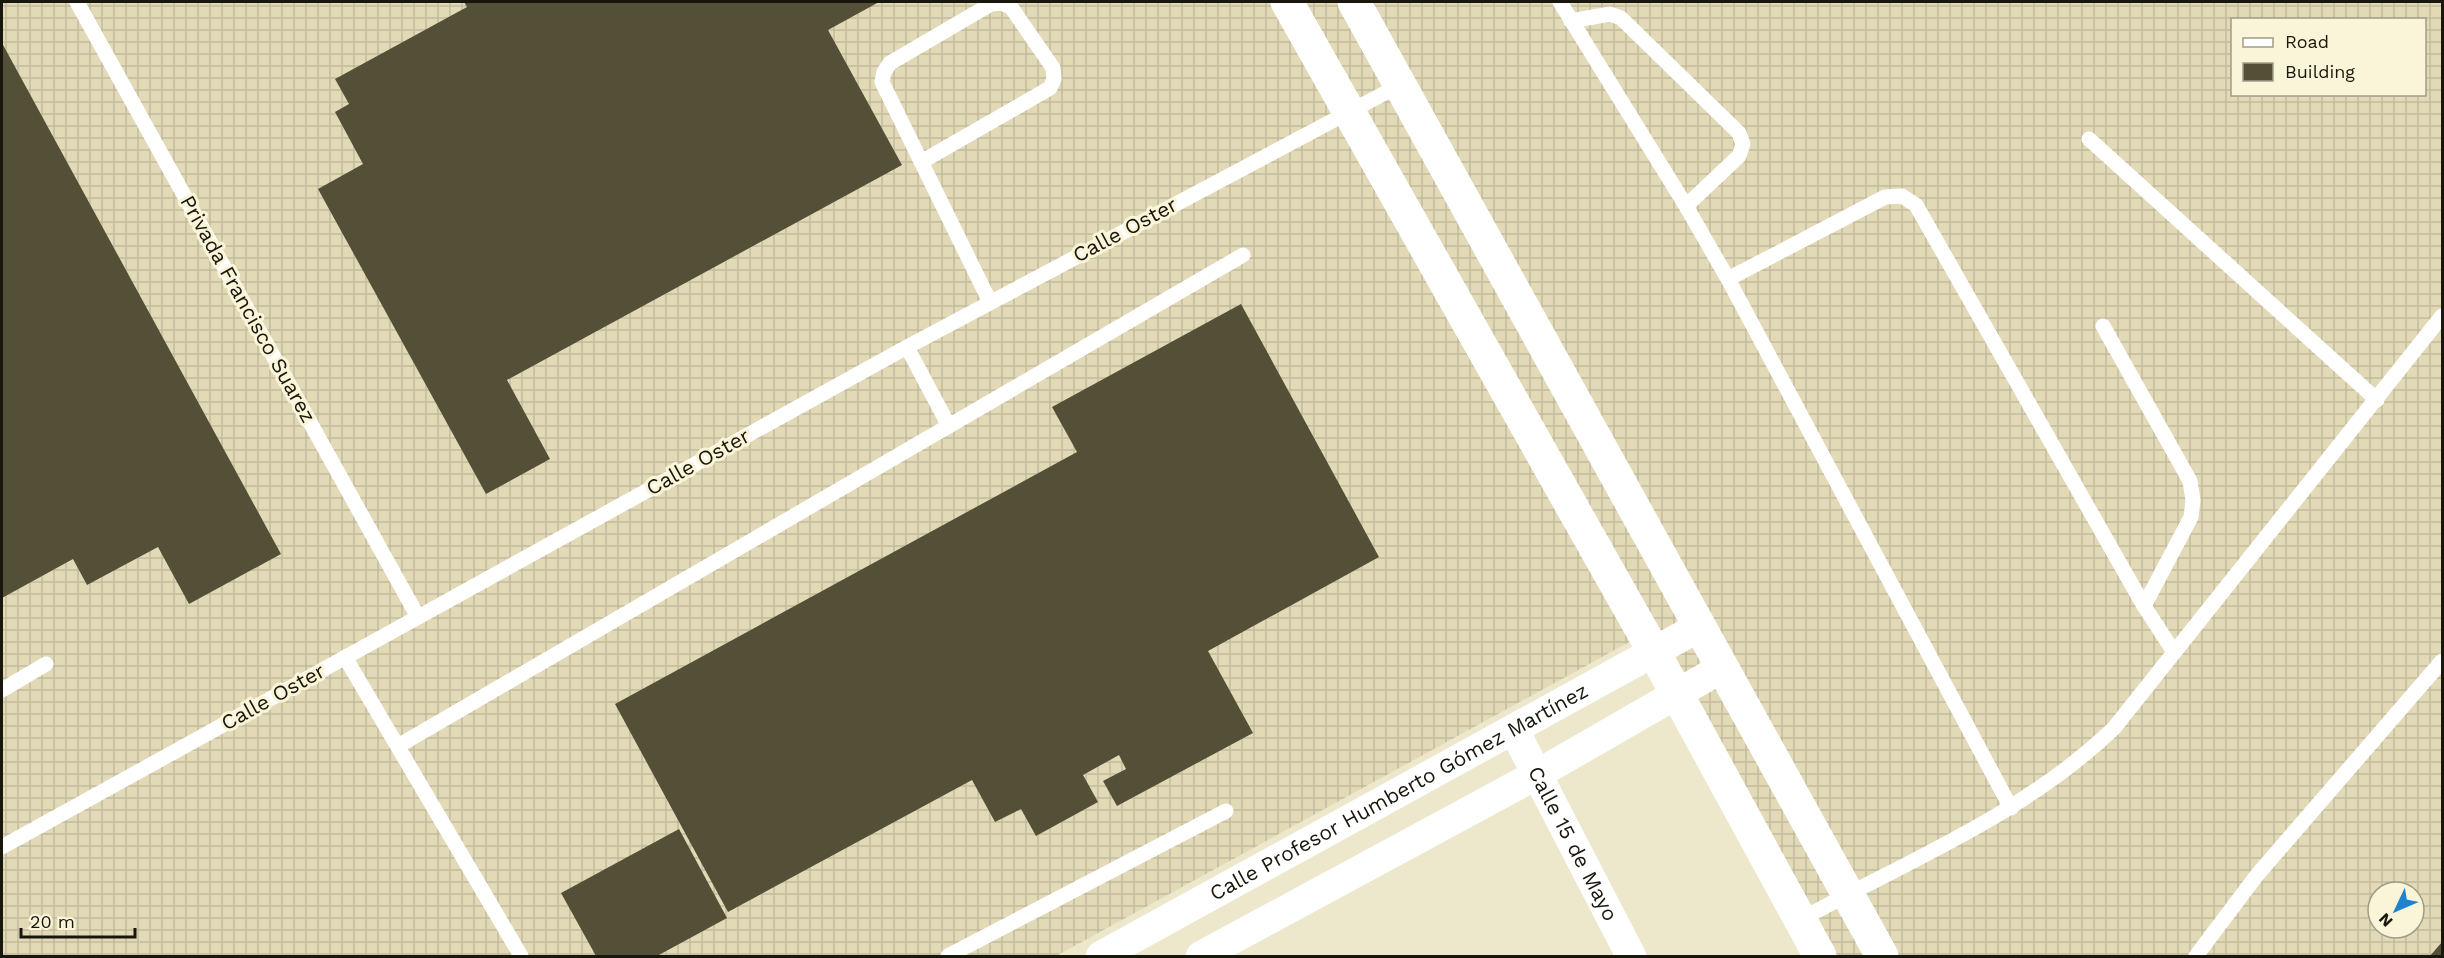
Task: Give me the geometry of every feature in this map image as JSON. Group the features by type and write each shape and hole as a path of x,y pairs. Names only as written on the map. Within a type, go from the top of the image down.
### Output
{"main road":[{"path":"1287,2 1654,652 1820,957"},
{"path":"1354,2 1882,957"}],"street":[{"name":"Calle Profesor Humberto Gómez Martínez","path":"1101,957 1139,947 1514,730 1699,627"},
{"path":"1201,957 1536,775 1722,668"},
{"name":"Calle 15 de Mayo","path":"1514,730 1631,957"}],"lane":[{"name":"Privada Francisco Suarez","path":"77,2 418,617"},
{"path":"1560,2 1686,206 1728,279 2011,808"},
{"path":"921,162 1050,88 1054,79 1053,68 1011,7 1001,3 991,4 890,63 884,72 882,82 921,162 990,302"},
{"path":"1571,21 1610,14 1621,18 1739,133 1743,144 1739,156 1686,206"},
{"name":"Calle Oster","path":"2,848 907,347 1400,85"},
{"path":"2089,139 2377,400"},
{"path":"1728,279 1885,197 1902,196 1916,206 2144,606 2174,652"},
{"path":"398,746 1243,255"},
{"path":"1800,920 2011,808 2091,750 2114,728 2442,316"},
{"path":"2103,326 2190,481 2193,500 2191,517 2144,606"},
{"path":"907,347 949,426"},
{"path":"345,657 521,957"},
{"path":"2196,957 2257,875 2442,662"},
{"path":"2,690 46,664"},
{"path":"948,957 1226,811"}],"shaded area":[{"path":"2,2 2442,2 2442,956 1833,956 1653,629 1056,956 2,956"}],"building":[{"path":"464,2 879,2 828,30 902,165 507,380 550,459 486,494 318,189 363,164 335,112 349,104 335,79 467,7"},
{"path":"2,43 281,554 189,604 158,547 87,585 73,559 2,598"},
{"path":"1241,304 1379,557 1208,651 1253,733 1117,806 1103,781 1126,769 1119,755 1083,775 1098,802 1036,836 1021,809 995,822 972,780 728,912 615,704 1077,452 1052,407"},
{"path":"679,829 727,918 657,956 596,956 561,893"},
{"path":"2442,942 2442,956 2430,956"}]}
